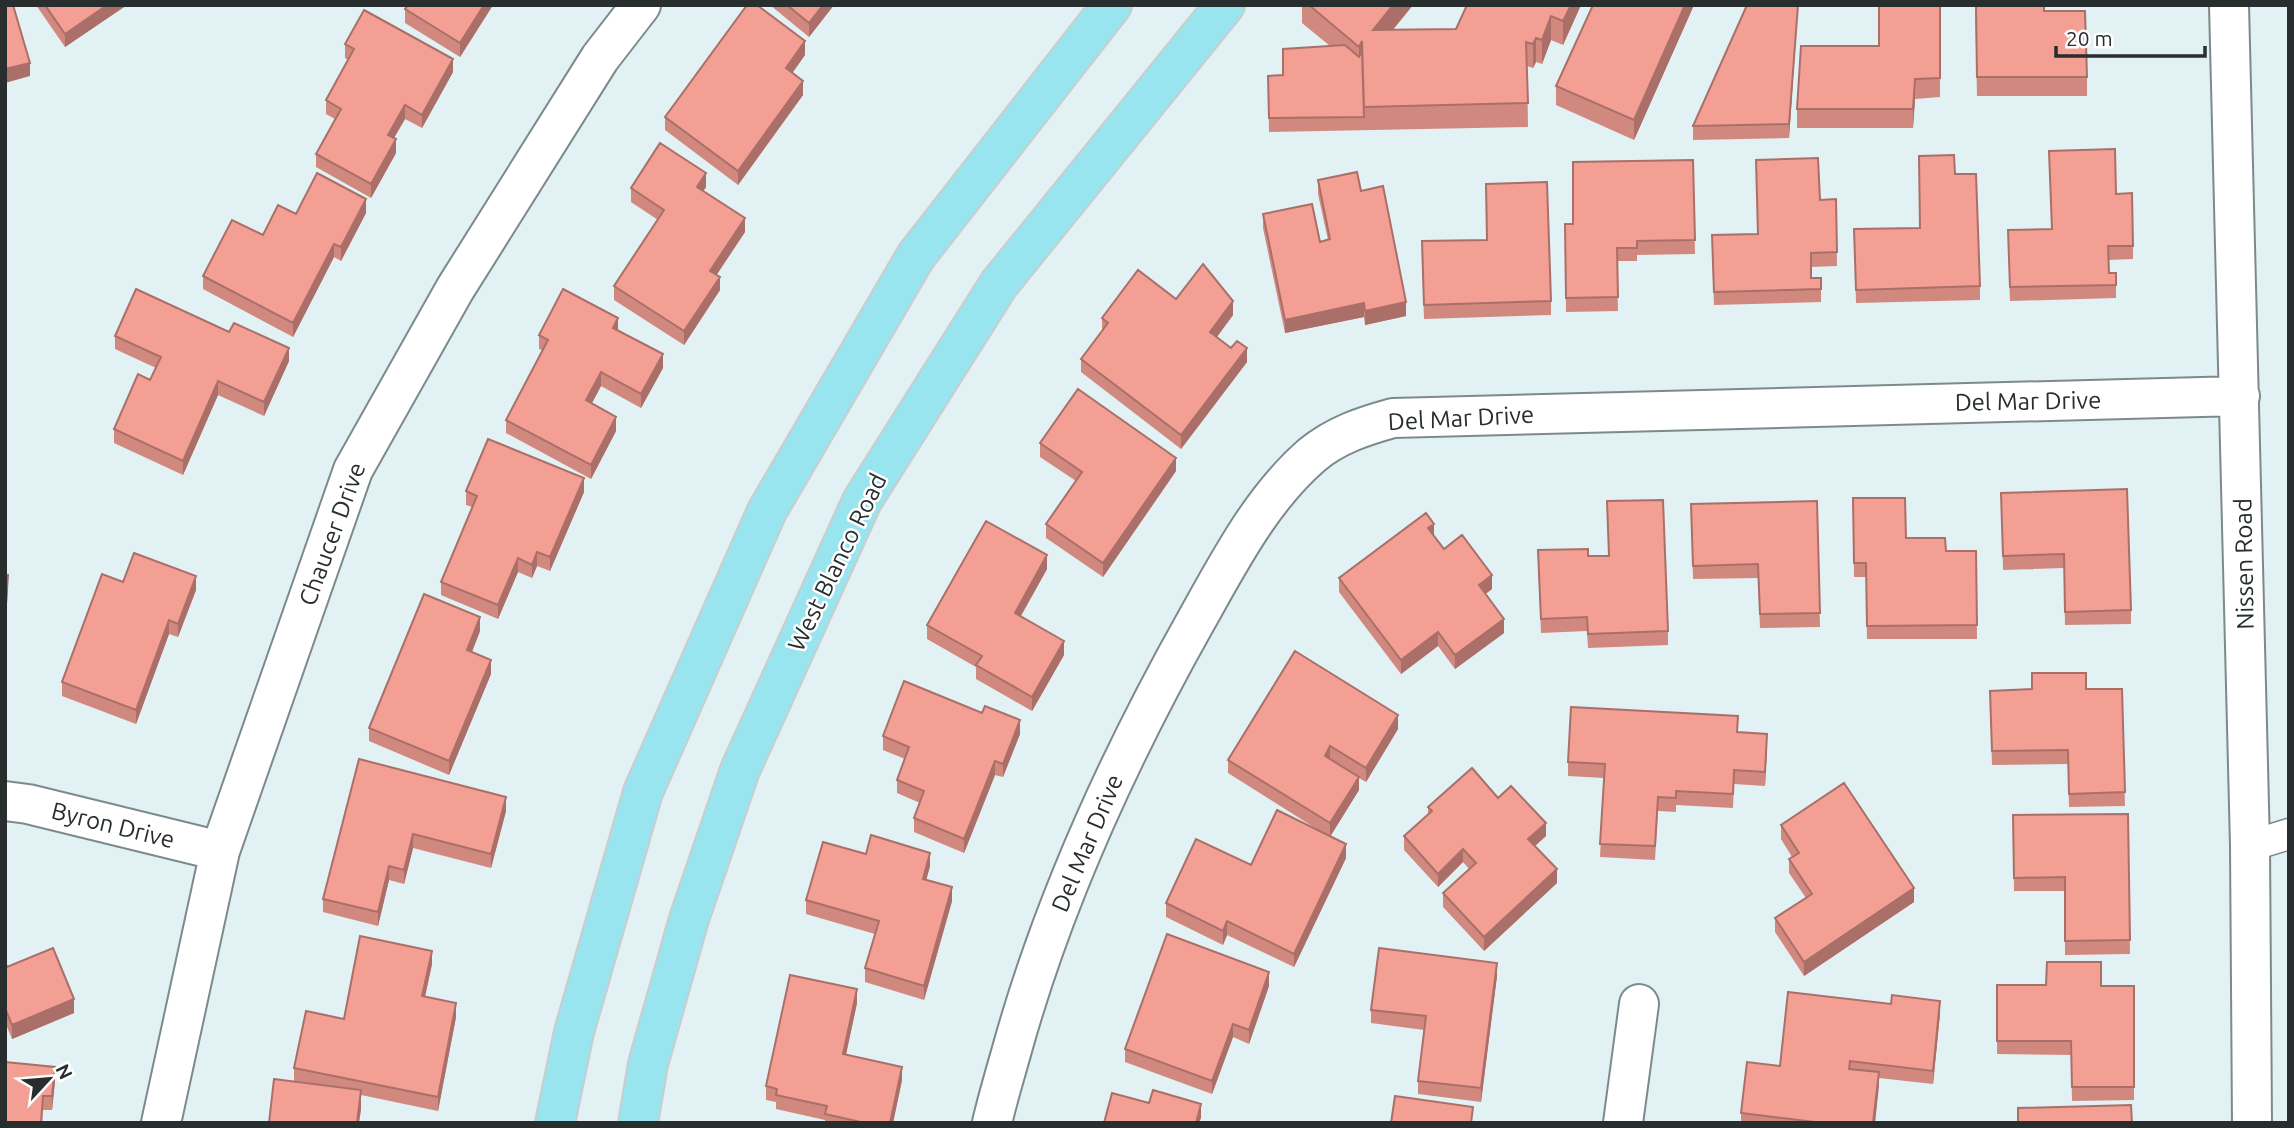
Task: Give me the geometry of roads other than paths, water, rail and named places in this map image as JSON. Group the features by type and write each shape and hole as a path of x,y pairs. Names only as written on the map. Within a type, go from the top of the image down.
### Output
{"main road":[{"path":"555,1123 573,1032 643,792 767,511 916,256 1112,5"},
{"name":"West Blanco Road","path":"638,1123 648,1064 689,919 740,770 862,501 999,284 1225,5"}],"street":[{"name":"Chaucer Drive","path":"161,1123 220,851 353,470 455,289 600,58 641,5"},
{"name":"Nissen Road","path":"2229,5 2250,846 2252,1123"},
{"name":"Del Mar Drive","path":"992,1123 1027,997 1060,903 1103,803 1159,686 1228,565 1265,509 1291,476 1328,443 1393,418 2240,396"},
{"name":"Byron Drive","path":"5,801 28,804 220,851"},
{"path":"1623,1123 1639,1004"}],"lane":[{"path":"2250,846 2289,834"},
{"path":"2250,846 2289,856"}]}
